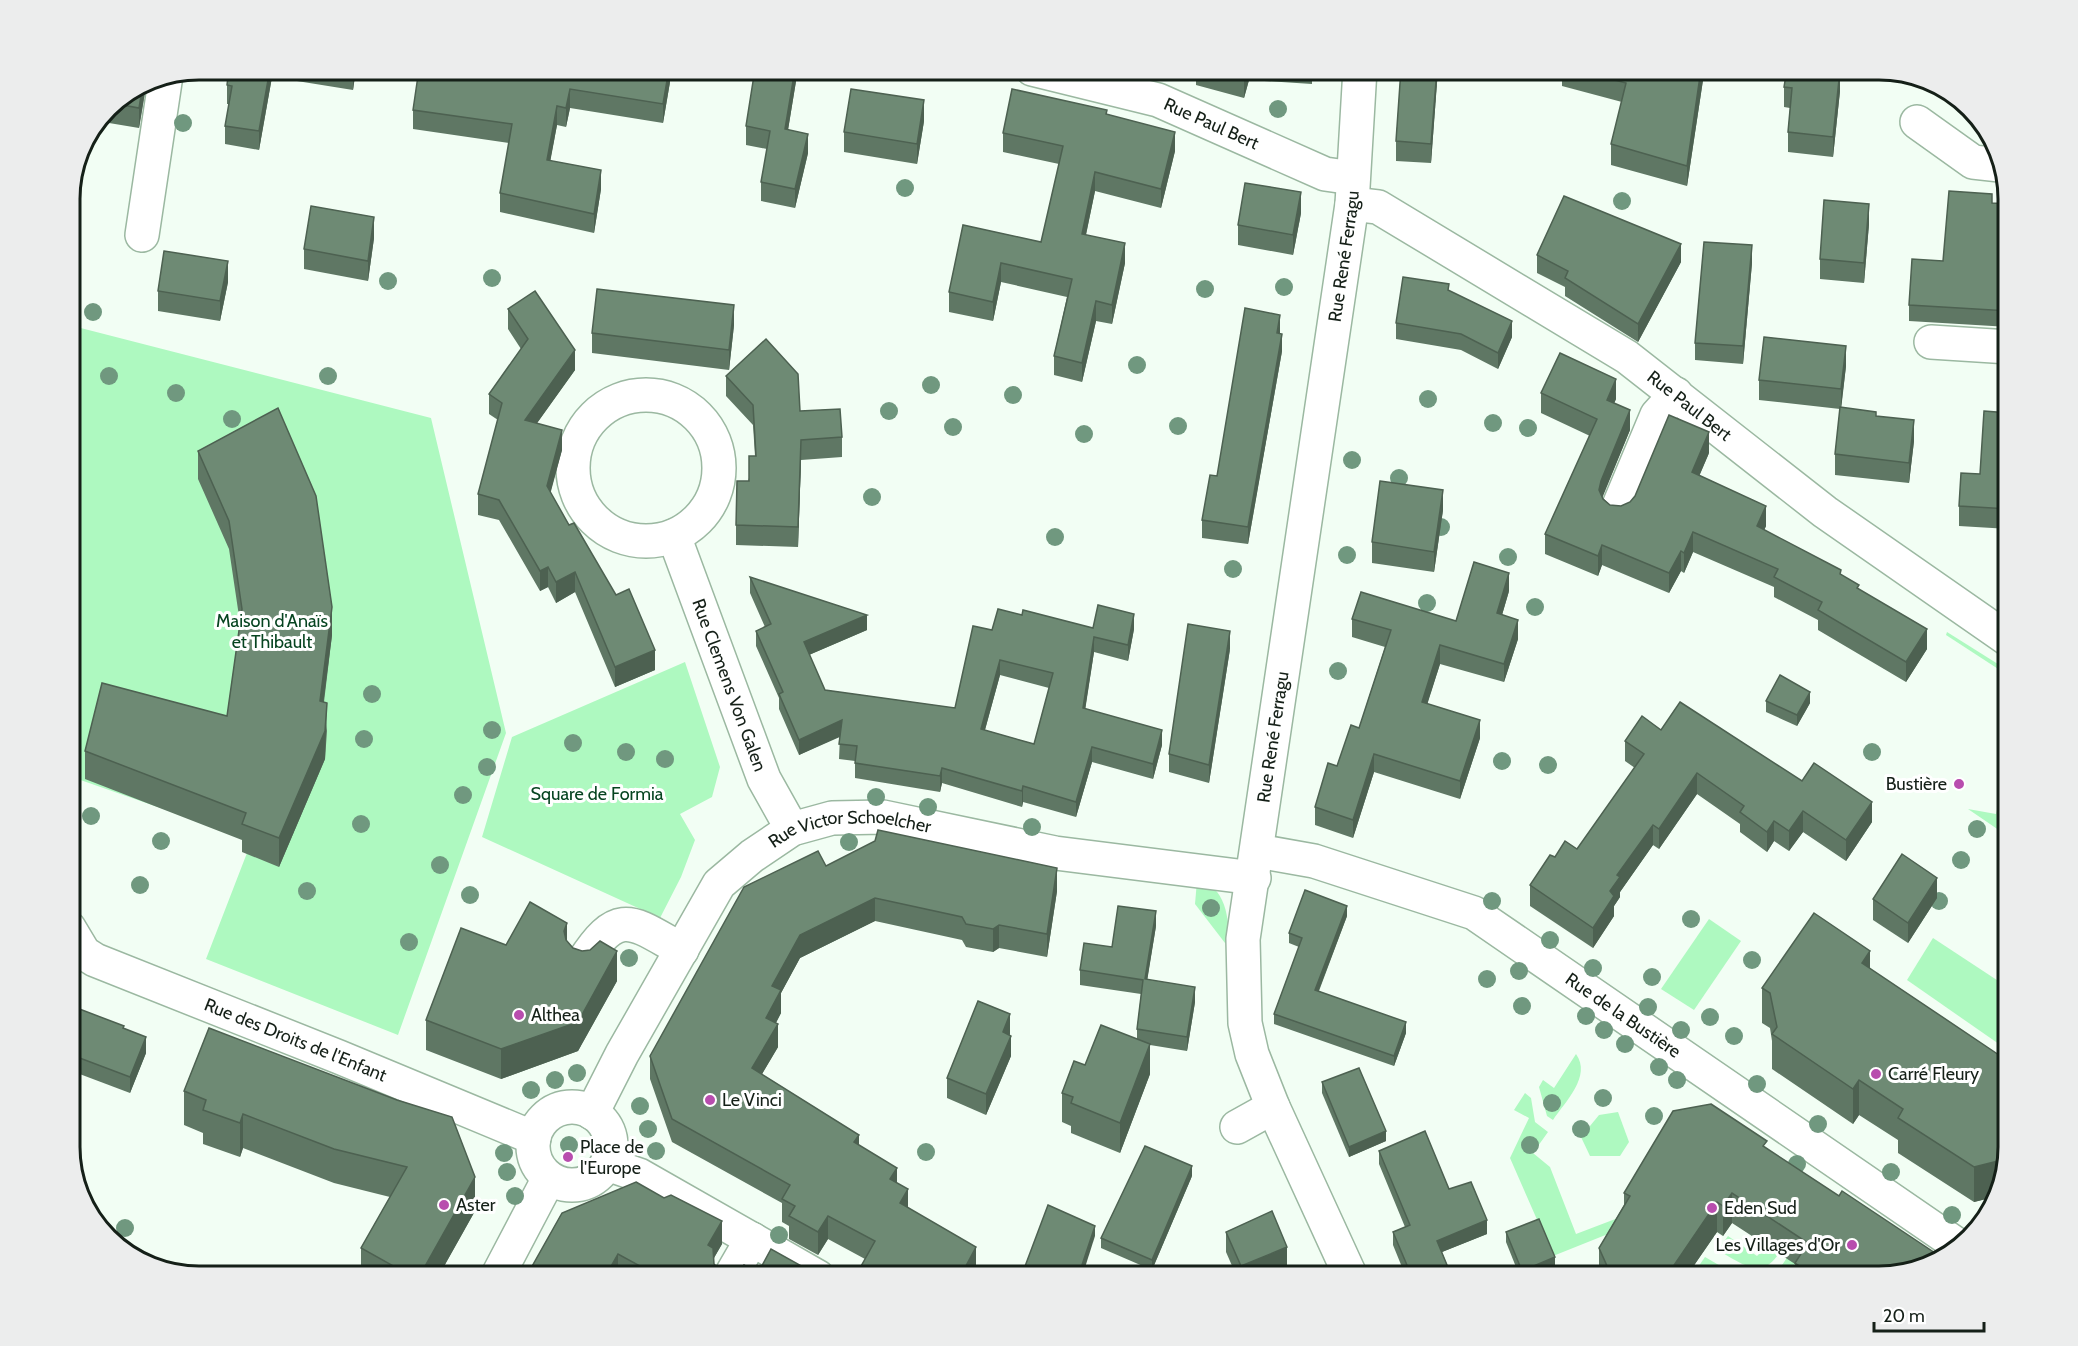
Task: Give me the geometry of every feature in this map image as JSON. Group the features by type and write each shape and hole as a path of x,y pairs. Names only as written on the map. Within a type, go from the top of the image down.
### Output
{"street":[{"name":"Rue Paul Bert","path":"1075,79 1158,100 1325,174 1627,357 1825,512 1998,632"},
{"name":"Rue René Ferragu","path":"1346,1266 1273,1107 1252,1054 1245,1023 1243,939 1256,865 1353,191 1359,79"},
{"path":"142,236 164,85"},
{"path":"1917,122 1973,162 1993,164"},
{"path":"1931,342 1998,346"},
{"path":"1618,508 1657,415 1676,394"},
{"path":"652,395 674,400 692,411 712,437 720,469 716,490 707,510 692,525 674,537 654,541 634,541 616,535 599,524 586,510 577,492 573,472 575,453 582,434 593,418 610,404 631,397 652,395"},
{"name":"Rue Clemens Von Galen","path":"674,537 764,779 792,830"},
{"name":"Rue Victor Schoelcher","path":"592,1113 682,950 725,878 792,830 832,818 883,817 1055,853 1256,865"},
{"name":"Rue de la Bustière","path":"1256,865 1314,861 1474,913 1952,1241"},
{"path":"583,962 600,936 610,928 623,923 636,925 682,950"},
{"name":"Rue des Droits de l'Enfant","path":"80,946 84,953 95,960 534,1138"},
{"path":"568,1107 592,1113 601,1120 610,1141 607,1164 593,1178 574,1185 549,1178 536,1160 534,1138 538,1126 556,1110 568,1107"},
{"path":"1237,1126 1273,1107"},
{"path":"607,1164 639,1175 799,1266"},
{"path":"503,1266 549,1178"},
{"path":"736,1266 752,1239"}],"green space":[{"name":"Maison d'Anaïs et Thibault","path":"80,328 431,418 506,733 398,1035 206,959 252,840 80,780"},
{"path":"1947,632 1998,664 1998,669 1946,635"},
{"name":"Square de Formia","path":"685,662 720,767 712,797 680,814 695,840 681,877 660,918 482,837 512,737"},
{"path":"1998,806 1998,829 1968,809 1996,814"},
{"path":"1197,881 1207,884 1220,896 1227,914 1229,943 1225,943 1195,904"},
{"path":"1709,919 1741,941 1694,1010 1661,989"},
{"path":"1933,938 1998,981 1998,1043 1907,980"},
{"path":"1576,1054 1580,1062 1579,1080 1553,1120 1547,1116 1539,1087 1543,1080 1554,1088"},
{"path":"1525,1093 1531,1098 1535,1122 1548,1132 1533,1153 1550,1167 1576,1234 1618,1218 1608,1234 1553,1256 1510,1158 1529,1118 1514,1110"},
{"path":"1618,1112 1629,1142 1620,1156 1590,1156 1581,1137 1599,1115"},
{"path":"1788,1221 1797,1226 1779,1253 1765,1266 1747,1266 1718,1250 1728,1236 1757,1256 1764,1249 1769,1250"},
{"path":"1797,1243 1809,1250 1798,1266 1781,1266"},
{"path":"1705,1257 1720,1266 1699,1266"}],"building":[{"path":"1400,79 1436,79 1431,144 1396,141"},
{"path":"1611,79 1700,79 1687,166 1611,144 1626,83"},
{"path":"1785,79 1839,79 1833,137 1788,132 1792,88 1784,87"},
{"path":"228,80 268,80 259,131 225,126 232,86 227,85"},
{"path":"417,80 667,80 663,104 570,89 566,108 557,106 547,160 601,170 594,214 500,193 512,124 413,110"},
{"path":"753,80 793,80 785,129 808,134 795,189 761,182 770,131 746,126"},
{"path":"851,89 924,100 917,144 844,132"},
{"path":"1012,89 1107,110 1106,114 1175,132 1161,189 1095,172 1082,234 1125,243 1112,305 1096,301 1082,363 1054,356 1072,279 1001,263 993,302 949,292 963,225 1041,242 1063,146 1003,133"},
{"path":"141,94 139,108 124,105"},
{"path":"1245,183 1301,192 1293,235 1238,225"},
{"path":"1949,191 1992,194 1992,203 1998,203 1998,310 1909,305 1912,259 1943,261"},
{"path":"1564,196 1681,244 1638,324 1565,278 1568,271 1537,255"},
{"path":"1824,200 1869,204 1864,263 1820,259"},
{"path":"311,206 374,217 368,261 304,249"},
{"path":"1704,242 1752,245 1743,346 1695,343"},
{"path":"164,251 228,261 220,301 158,291"},
{"path":"1403,277 1449,284 1448,290 1512,321 1498,353 1461,334 1396,323"},
{"path":"597,289 734,305 729,350 592,333"},
{"path":"535,291 575,350 525,420 562,430 547,486 569,525 574,523 616,595 629,589 655,650 615,667 575,572 556,582 548,567 540,571 499,500 478,494 502,403 489,394 528,339 508,309"},
{"path":"1245,308 1280,315 1277,333 1282,334 1248,527 1202,520 1210,475 1217,476"},
{"path":"1764,337 1846,346 1841,389 1759,380"},
{"path":"766,339 798,374 800,411 840,409 842,437 801,440 798,527 736,525 737,481 749,481 749,456 756,456 753,405 726,376"},
{"path":"1560,353 1616,379 1607,400 1630,410 1601,481 1599,490 1603,499 1610,505 1621,506 1630,502 1635,496 1669,415 1709,432 1692,472 1766,506 1757,526 1841,570 1840,574 1859,585 1857,588 1927,629 1906,662 1818,610 1822,602 1774,577 1778,569 1693,532 1684,553 1681,551 1669,573 1602,545 1598,556 1545,534 1597,419 1541,393"},
{"path":"1840,407 1876,412 1876,416 1914,420 1909,463 1835,454"},
{"path":"278,408 316,496 332,607 320,701 327,703 325,731 279,838 242,824 246,813 85,751 102,683 227,716 242,609 229,521 198,451"},
{"path":"1984,411 1998,412 1998,508 1959,506 1961,473 1980,474"},
{"path":"1380,481 1443,490 1434,552 1372,542"},
{"path":"1474,562 1509,573 1497,613 1518,620 1504,664 1440,645 1422,702 1480,720 1460,781 1374,754 1353,820 1315,807 1328,763 1337,766 1351,725 1359,728 1391,630 1352,619 1361,592 1456,621"},
{"path":"750,577 867,615 804,642 825,690 955,708 973,626 992,630 998,609 1022,615 1023,610 1093,628 1098,605 1134,614 1128,645 1094,637 1083,708 1162,730 1153,764 1092,747 1076,802 1023,786 1022,791 942,768 940,776 855,763 857,746 839,744 842,720 799,740 779,694 783,692 756,631 771,624","holes":["1000,660 1053,673 1034,744 981,729"]},
{"path":"1188,624 1230,631 1209,765 1169,754"},
{"path":"1780,675 1810,692 1797,715 1766,701"},
{"path":"1680,702 1802,781 1814,763 1872,802 1846,840 1803,811 1789,831 1774,821 1767,832 1740,812 1744,806 1697,773 1659,829 1653,825 1617,875 1620,877 1610,891 1614,896 1593,928 1530,885 1550,855 1555,857 1565,841 1577,849 1644,754 1625,741 1642,716 1661,730"},
{"path":"878,830 1057,868 1047,934 999,925 993,929 966,924 962,917 875,898 800,935 772,986 781,990 766,1018 778,1024 752,1068 859,1135 854,1142 897,1168 890,1179 908,1189 900,1203 976,1247 966,1266 861,1266 875,1241 828,1216 818,1232 789,1216 795,1206 782,1199 790,1185 672,1119 650,1056 744,887 818,851 826,866 875,841"},
{"path":"1902,854 1937,878 1908,923 1873,899"},
{"path":"1305,890 1347,906 1315,990 1406,1022 1394,1056 1274,1014 1302,938 1289,933"},
{"name":"Althea","path":"530,902 567,923 564,931 566,940 573,948 582,951 590,950 600,941 617,951 578,1022 501,1049 426,1020 461,928 506,945"},
{"path":"1118,906 1156,911 1145,979 1195,987 1187,1037 1137,1029 1143,980 1080,970 1084,943 1112,947"},
{"name":"Carré Fleury","path":"1814,913 1870,951 1862,963 1998,1054 1997,1161 1974,1167 1898,1118 1903,1109 1859,1080 1853,1089 1772,1034 1777,1027 1770,993 1762,988"},
{"path":"978,1001 1010,1014 1003,1032 1011,1036 986,1094 947,1078"},
{"path":"80,1009 146,1037 130,1077 80,1058"},
{"path":"1101,1025 1150,1044 1120,1123 1071,1103 1073,1097 1062,1093 1074,1061 1085,1065"},
{"path":"209,1028 397,1100 452,1117 475,1177 425,1266 393,1266 361,1248 407,1167 334,1149 243,1114 240,1123 203,1110 206,1100 184,1091"},
{"path":"1359,1068 1386,1131 1349,1147 1322,1082"},
{"path":"1711,1104 1767,1141 1763,1146 1839,1196 1842,1191 1934,1253 1918,1260 1895,1265 1800,1266 1795,1263 1808,1243 1732,1193 1723,1206 1717,1202 1673,1266 1607,1266 1599,1248 1630,1196 1624,1193 1673,1111"},
{"path":"1425,1131 1449,1189 1471,1182 1487,1220 1437,1241 1447,1266 1407,1266 1393,1232 1410,1225 1379,1151"},
{"path":"1145,1146 1192,1166 1152,1260 1101,1238"},
{"path":"636,1182 664,1198 671,1195 722,1221 708,1245 713,1248 716,1266 640,1266 618,1254 611,1266 532,1266 562,1213"},
{"path":"1048,1205 1095,1226 1082,1266 1025,1266"},
{"path":"1272,1211 1287,1247 1241,1266 1226,1232"},
{"path":"1539,1219 1555,1257 1534,1266 1520,1266 1506,1232"},
{"path":"771,1249 801,1266 762,1266"}],"place":[{"name":"Bustière","path":"1959,784"},
{"name":"Althea","path":"519,1015"},
{"name":"Carré Fleury","path":"1876,1074"},
{"name":"Le Vinci","path":"710,1100"},
{"name":"Place de l'Europe","path":"568,1157"},
{"name":"Aster","path":"444,1205"},
{"name":"Eden Sud","path":"1712,1208"},
{"name":"Les Villages d'Or","path":"1852,1245"}]}
